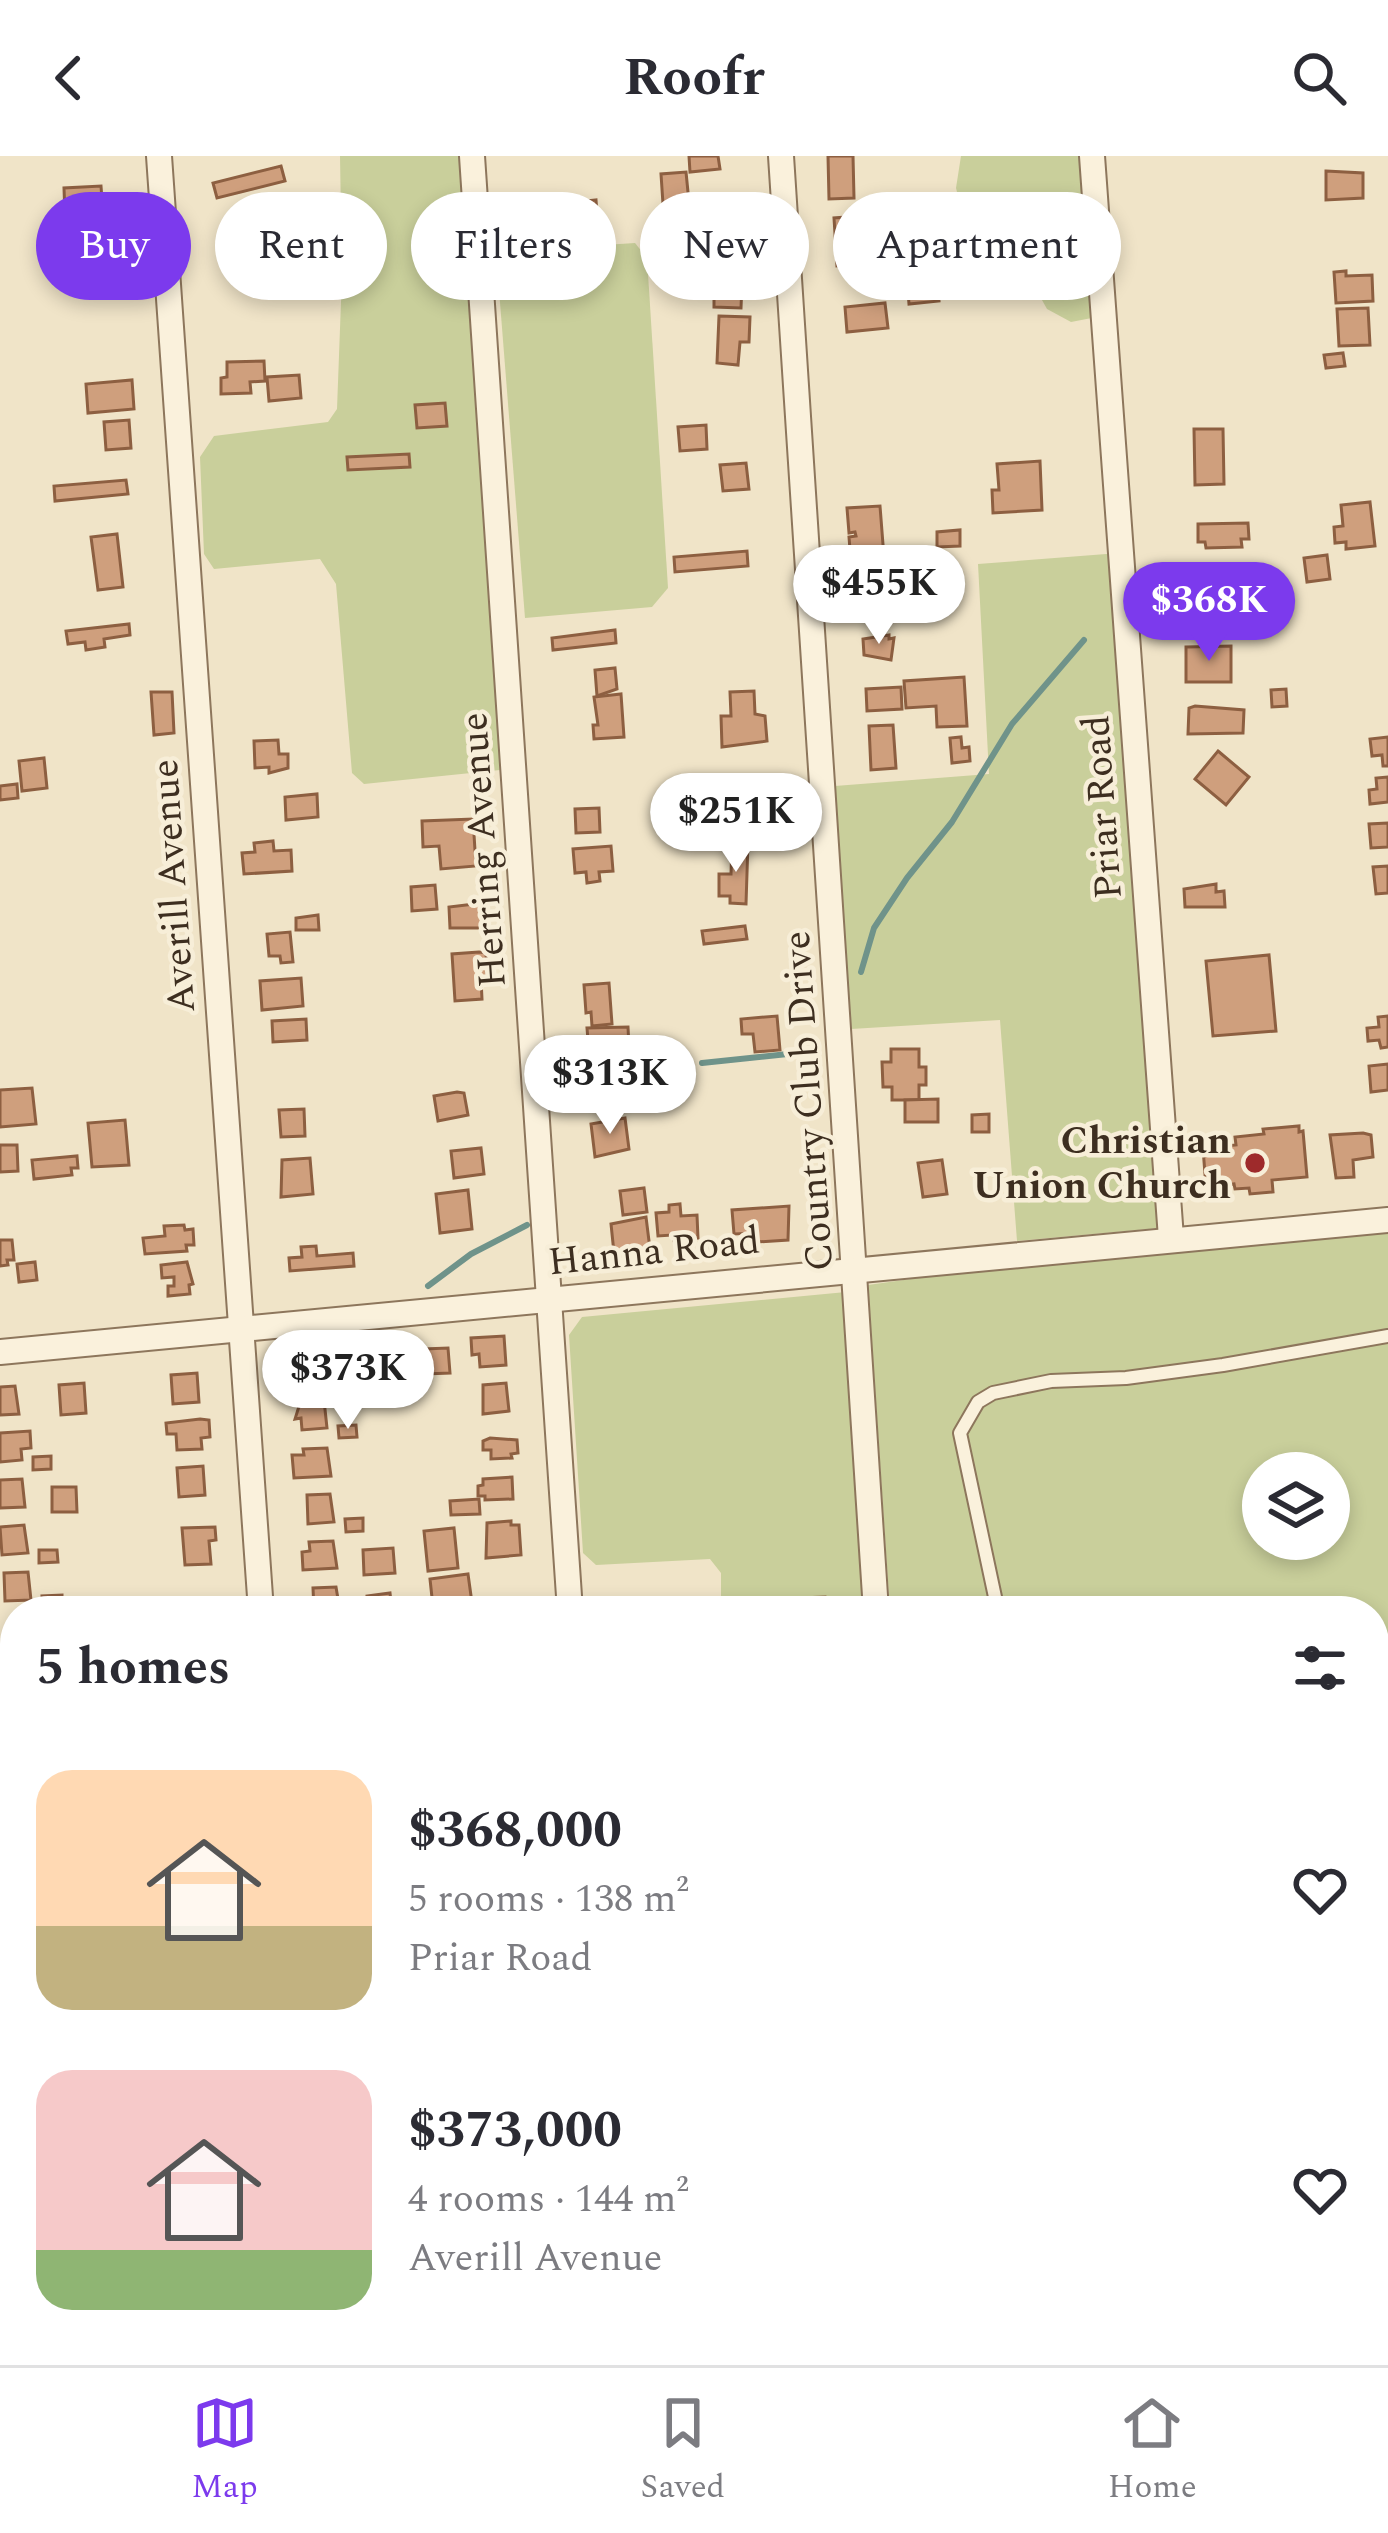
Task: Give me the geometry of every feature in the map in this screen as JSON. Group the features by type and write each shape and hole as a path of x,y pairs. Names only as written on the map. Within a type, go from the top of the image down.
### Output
{"street":[{"name":"Averill Avenue","path":"159,156 260,1596"},
{"name":"Herring Avenue","path":"472,156 569,1596"},
{"name":"Country Club Drive","path":"781,156 876,1596"},
{"name":"Priar Road","path":"1092,156 1171,1238"},
{"name":"Hanna Road","path":"0,1352 1388,1220"}],"lane":[{"path":"995,1596 960,1440 961,1429 978,1402 993,1393 1051,1381 1126,1378 1388,1336"}],"green space":[{"path":"340,156 469,156 471,192 411,192 411,300 479,300 509,756 500,770 364,784 352,773 336,584 320,559 214,569 204,554 200,457 214,436 328,422 337,409 341,300 387,300 387,192 341,192"},
{"path":"961,156 1082,156 1085,192 957,192"},
{"path":"635,243 640,249 640,300 650,300 668,588 652,607 525,618 500,300 616,300 616,244"},
{"path":"1042,300 1095,300 1097,317 1071,322 1047,309"},
{"path":"1119,553 1160,1228 1017,1241 1000,1020 851,1029 835,786 989,774 978,564"},
{"path":"1388,1231 1388,1596 889,1596 868,1285 1024,1263"},
{"path":"846,1292 864,1596 721,1596 721,1573 710,1559 596,1565 583,1553 569,1335 582,1317"}],"building":[{"path":"689,156 718,156 720,169 690,172"},
{"path":"828,156 853,156 854,192 833,192 829,199"},
{"path":"281,166 285,181 241,192 215,192 213,183"},
{"path":"1326,171 1363,173 1363,198 1326,200"},
{"path":"686,172 688,192 662,192 661,174"},
{"path":"101,186 101,192 64,192 64,188"},
{"path":"1346,271 1346,276 1372,275 1373,301 1336,303 1334,272"},
{"path":"714,300 741,300 741,308 714,307"},
{"path":"885,303 888,328 847,332 845,307"},
{"path":"1368,308 1370,345 1339,346 1337,309"},
{"path":"719,316 750,317 749,342 740,342 738,365 717,363"},
{"path":"1343,353 1345,366 1326,368 1324,355"},
{"path":"264,361 265,381 250,382 251,393 221,394 227,362"},
{"path":"299,375 301,398 269,401 267,377"},
{"path":"132,380 134,409 88,413 86,384"},
{"path":"445,403 447,426 417,428 415,405"},
{"path":"129,420 131,448 106,450 104,422"},
{"path":"706,425 707,449 680,451 678,427"},
{"path":"1194,429 1223,429 1224,484 1195,485"},
{"path":"409,454 410,467 348,470 347,457"},
{"path":"1040,461 1042,510 993,513 992,490 999,490 997,464"},
{"path":"746,463 749,489 723,491 720,465"},
{"path":"126,480 128,494 55,501 54,486"},
{"path":"1370,502 1375,546 1346,549 1346,542 1335,543 1334,527 1343,526 1341,505"},
{"path":"880,506 885,570 858,572 857,561 851,562 849,537 856,536 849,533 847,508"},
{"path":"1248,523 1249,539 1241,539 1242,547 1206,548 1205,542 1198,542 1198,524"},
{"path":"960,530 960,546 937,547 937,532"},
{"path":"117,534 123,587 98,590 91,537"},
{"path":"747,551 748,566 675,572 674,557"},
{"path":"1327,555 1330,579 1307,582 1304,558"},
{"path":"883,587 884,604 891,603 892,616 854,619 851,591"},
{"path":"129,624 130,635 104,639 105,647 86,650 85,642 68,644 66,631"},
{"path":"615,630 616,643 553,650 552,638"},
{"path":"894,638 891,660 864,655 863,639"},
{"path":"1231,646 1231,682 1186,682 1186,647"},
{"path":"615,668 617,689 597,696 595,670"},
{"path":"964,677 967,726 937,727 936,706 906,708 904,681"},
{"path":"901,687 902,709 867,711 866,689"},
{"path":"1286,689 1287,706 1272,707 1271,690"},
{"path":"754,691 755,714 765,716 767,741 722,747 721,716 731,716 730,692"},
{"path":"151,692 172,692 174,733 154,735"},
{"path":"621,694 624,737 594,739 593,725 598,725 594,697"},
{"path":"1189,708 1244,710 1243,733 1188,734"},
{"path":"893,725 896,768 871,770 869,726"},
{"path":"961,737 962,748 969,747 970,761 952,763 950,738"},
{"path":"1388,737 1388,766 1383,766 1382,755 1372,756 1370,739"},
{"path":"278,740 279,754 288,754 288,768 269,773 269,767 255,768 254,741"},
{"path":"1218,751 1249,777 1226,805 1195,779"},
{"path":"44,758 47,788 22,791 19,761"},
{"path":"1388,777 1388,802 1370,804 1369,790 1377,789 1376,778"},
{"path":"17,784 18,798 0,800 0,786"},
{"path":"317,794 318,817 286,820 285,797"},
{"path":"599,808 600,832 576,833 575,809"},
{"path":"473,819 476,866 441,869 439,846 423,847 422,821"},
{"path":"1388,823 1388,847 1371,848 1369,824"},
{"path":"273,841 274,851 291,850 292,871 244,874 242,853 255,852 254,843"},
{"path":"732,841 748,842 746,904 719,896 719,874 731,874"},
{"path":"611,846 613,871 599,872 600,881 587,883 586,872 575,873 573,849"},
{"path":"1388,866 1388,893 1376,894 1373,867"},
{"path":"1216,884 1216,892 1224,891 1225,907 1185,907 1184,889"},
{"path":"435,885 437,909 412,911 411,887"},
{"path":"483,903 485,928 450,928 449,907"},
{"path":"318,915 319,930 296,930 296,918"},
{"path":"745,926 747,939 704,944 702,931"},
{"path":"290,932 293,962 281,963 280,956 269,956 267,934"},
{"path":"486,953 482,999 455,1001 452,954"},
{"path":"1269,955 1276,1031 1213,1036 1206,961"},
{"path":"301,978 303,1006 262,1010 260,981"},
{"path":"609,983 612,1024 592,1026 584,985"},
{"path":"777,1016 780,1050 755,1052 753,1034 742,1034 741,1019"},
{"path":"1388,1016 1388,1047 1381,1048 1379,1040 1368,1041 1367,1028 1379,1027 1378,1017"},
{"path":"306,1019 307,1040 273,1042 272,1021"},
{"path":"628,1027 629,1047 589,1052 587,1028"},
{"path":"891,1049 919,1049 926,1085 919,1085 919,1100 892,1100 892,1087 883,1087 882,1062 891,1062"},
{"path":"1388,1064 1388,1090 1371,1092 1369,1066"},
{"path":"32,1088 36,1124 0,1127 0,1090"},
{"path":"464,1093 468,1115 438,1121 434,1096"},
{"path":"938,1099 938,1122 905,1122 905,1100"},
{"path":"304,1109 305,1136 281,1137 279,1110"},
{"path":"989,1114 989,1132 972,1132 972,1115"},
{"path":"625,1118 629,1149 595,1157 591,1124"},
{"path":"125,1120 129,1165 92,1167 88,1123"},
{"name":"Christian Union Church","path":"1299,1126 1307,1177 1272,1180 1273,1192 1250,1194 1249,1188 1235,1189 1234,1184 1206,1187 1203,1148 1236,1145 1235,1137 1264,1134 1263,1129"},
{"path":"1330,1135 1371,1135 1373,1157 1353,1160 1354,1177 1336,1178"},
{"path":"0,1145 17,1145 18,1171 0,1172"},
{"path":"481,1148 484,1174 454,1178 451,1151"},
{"path":"77,1156 78,1168 71,1168 72,1175 34,1179 32,1160"},
{"path":"310,1158 313,1194 281,1197 282,1160"},
{"path":"942,1160 947,1194 923,1197 918,1163"},
{"path":"644,1188 647,1212 623,1215 620,1191"},
{"path":"468,1190 472,1229 440,1233 436,1194"},
{"path":"680,1204 681,1216 697,1215 694,1243 675,1244 672,1235 658,1236 656,1213 669,1212 669,1205"},
{"path":"789,1206 788,1240 757,1242 757,1233 734,1234 732,1210"},
{"path":"646,1217 650,1249 621,1258 620,1252 614,1253 611,1224"},
{"path":"184,1225 185,1230 193,1229 194,1245 186,1245 187,1251 145,1254 143,1238 165,1236 164,1226"},
{"path":"0,1240 12,1240 14,1260 7,1260 8,1265 0,1266"},
{"path":"316,1246 317,1256 353,1253 354,1266 290,1271 289,1258 302,1257 301,1247"},
{"path":"35,1262 37,1280 19,1282 17,1264"},
{"path":"187,1262 193,1284 190,1294 168,1296 174,1277 162,1278 161,1265"},
{"path":"504,1336 506,1365 480,1367 479,1354 472,1355 471,1338"},
{"path":"448,1348 450,1373 425,1374 424,1349"},
{"path":"321,1354 324,1382 298,1384 296,1355"},
{"path":"197,1373 199,1402 173,1404 171,1375"},
{"path":"84,1383 86,1413 61,1415 59,1385"},
{"path":"506,1383 509,1411 483,1414 483,1385"},
{"path":"15,1386 19,1414 0,1415 0,1387"},
{"path":"324,1400 327,1428 302,1430 301,1418 295,1419 300,1403"},
{"path":"209,1420 210,1437 201,1438 202,1449 177,1450 176,1434 167,1434 166,1423"},
{"path":"356,1425 357,1437 339,1438 338,1426"},
{"path":"30,1431 31,1448 21,1449 22,1460 0,1462 0,1433"},
{"path":"517,1440 518,1453 491,1459 491,1450 483,1450 483,1441"},
{"path":"327,1448 331,1476 294,1478 292,1455 304,1455 303,1449"},
{"path":"51,1456 51,1469 33,1470 33,1457"},
{"path":"203,1466 205,1495 179,1497 177,1468"},
{"path":"512,1477 513,1499 478,1496 483,1479"},
{"path":"22,1479 25,1507 0,1508 0,1480"},
{"path":"52,1487 76,1487 77,1512 52,1512"},
{"path":"330,1494 334,1522 308,1524 307,1495"},
{"path":"479,1499 480,1514 451,1515 450,1501"},
{"path":"363,1518 363,1531 346,1532 345,1519"},
{"path":"487,1523 519,1525 521,1555 486,1558"},
{"path":"24,1525 28,1553 2,1555 0,1527"},
{"path":"215,1527 216,1540 209,1541 211,1564 185,1565 182,1528"},
{"path":"454,1528 458,1568 428,1571 424,1531"},
{"path":"333,1541 337,1568 303,1570 302,1552 310,1551 309,1542"},
{"path":"393,1548 395,1573 364,1575 363,1550"},
{"path":"39,1550 57,1550 58,1562 39,1563"},
{"path":"28,1572 31,1596 5,1596 4,1573"},
{"path":"468,1574 471,1596 432,1596 430,1579"},
{"path":"336,1587 338,1596 313,1596 313,1588"}],"waterway":[{"path":"861,972 874,928 907,878 952,822 1012,724 1084,640"},
{"path":"702,1063 816,1051"},
{"path":"428,1286 471,1254 527,1225"}],"place":[{"name":"Christian Union Church","path":"1255,1163"}]}
